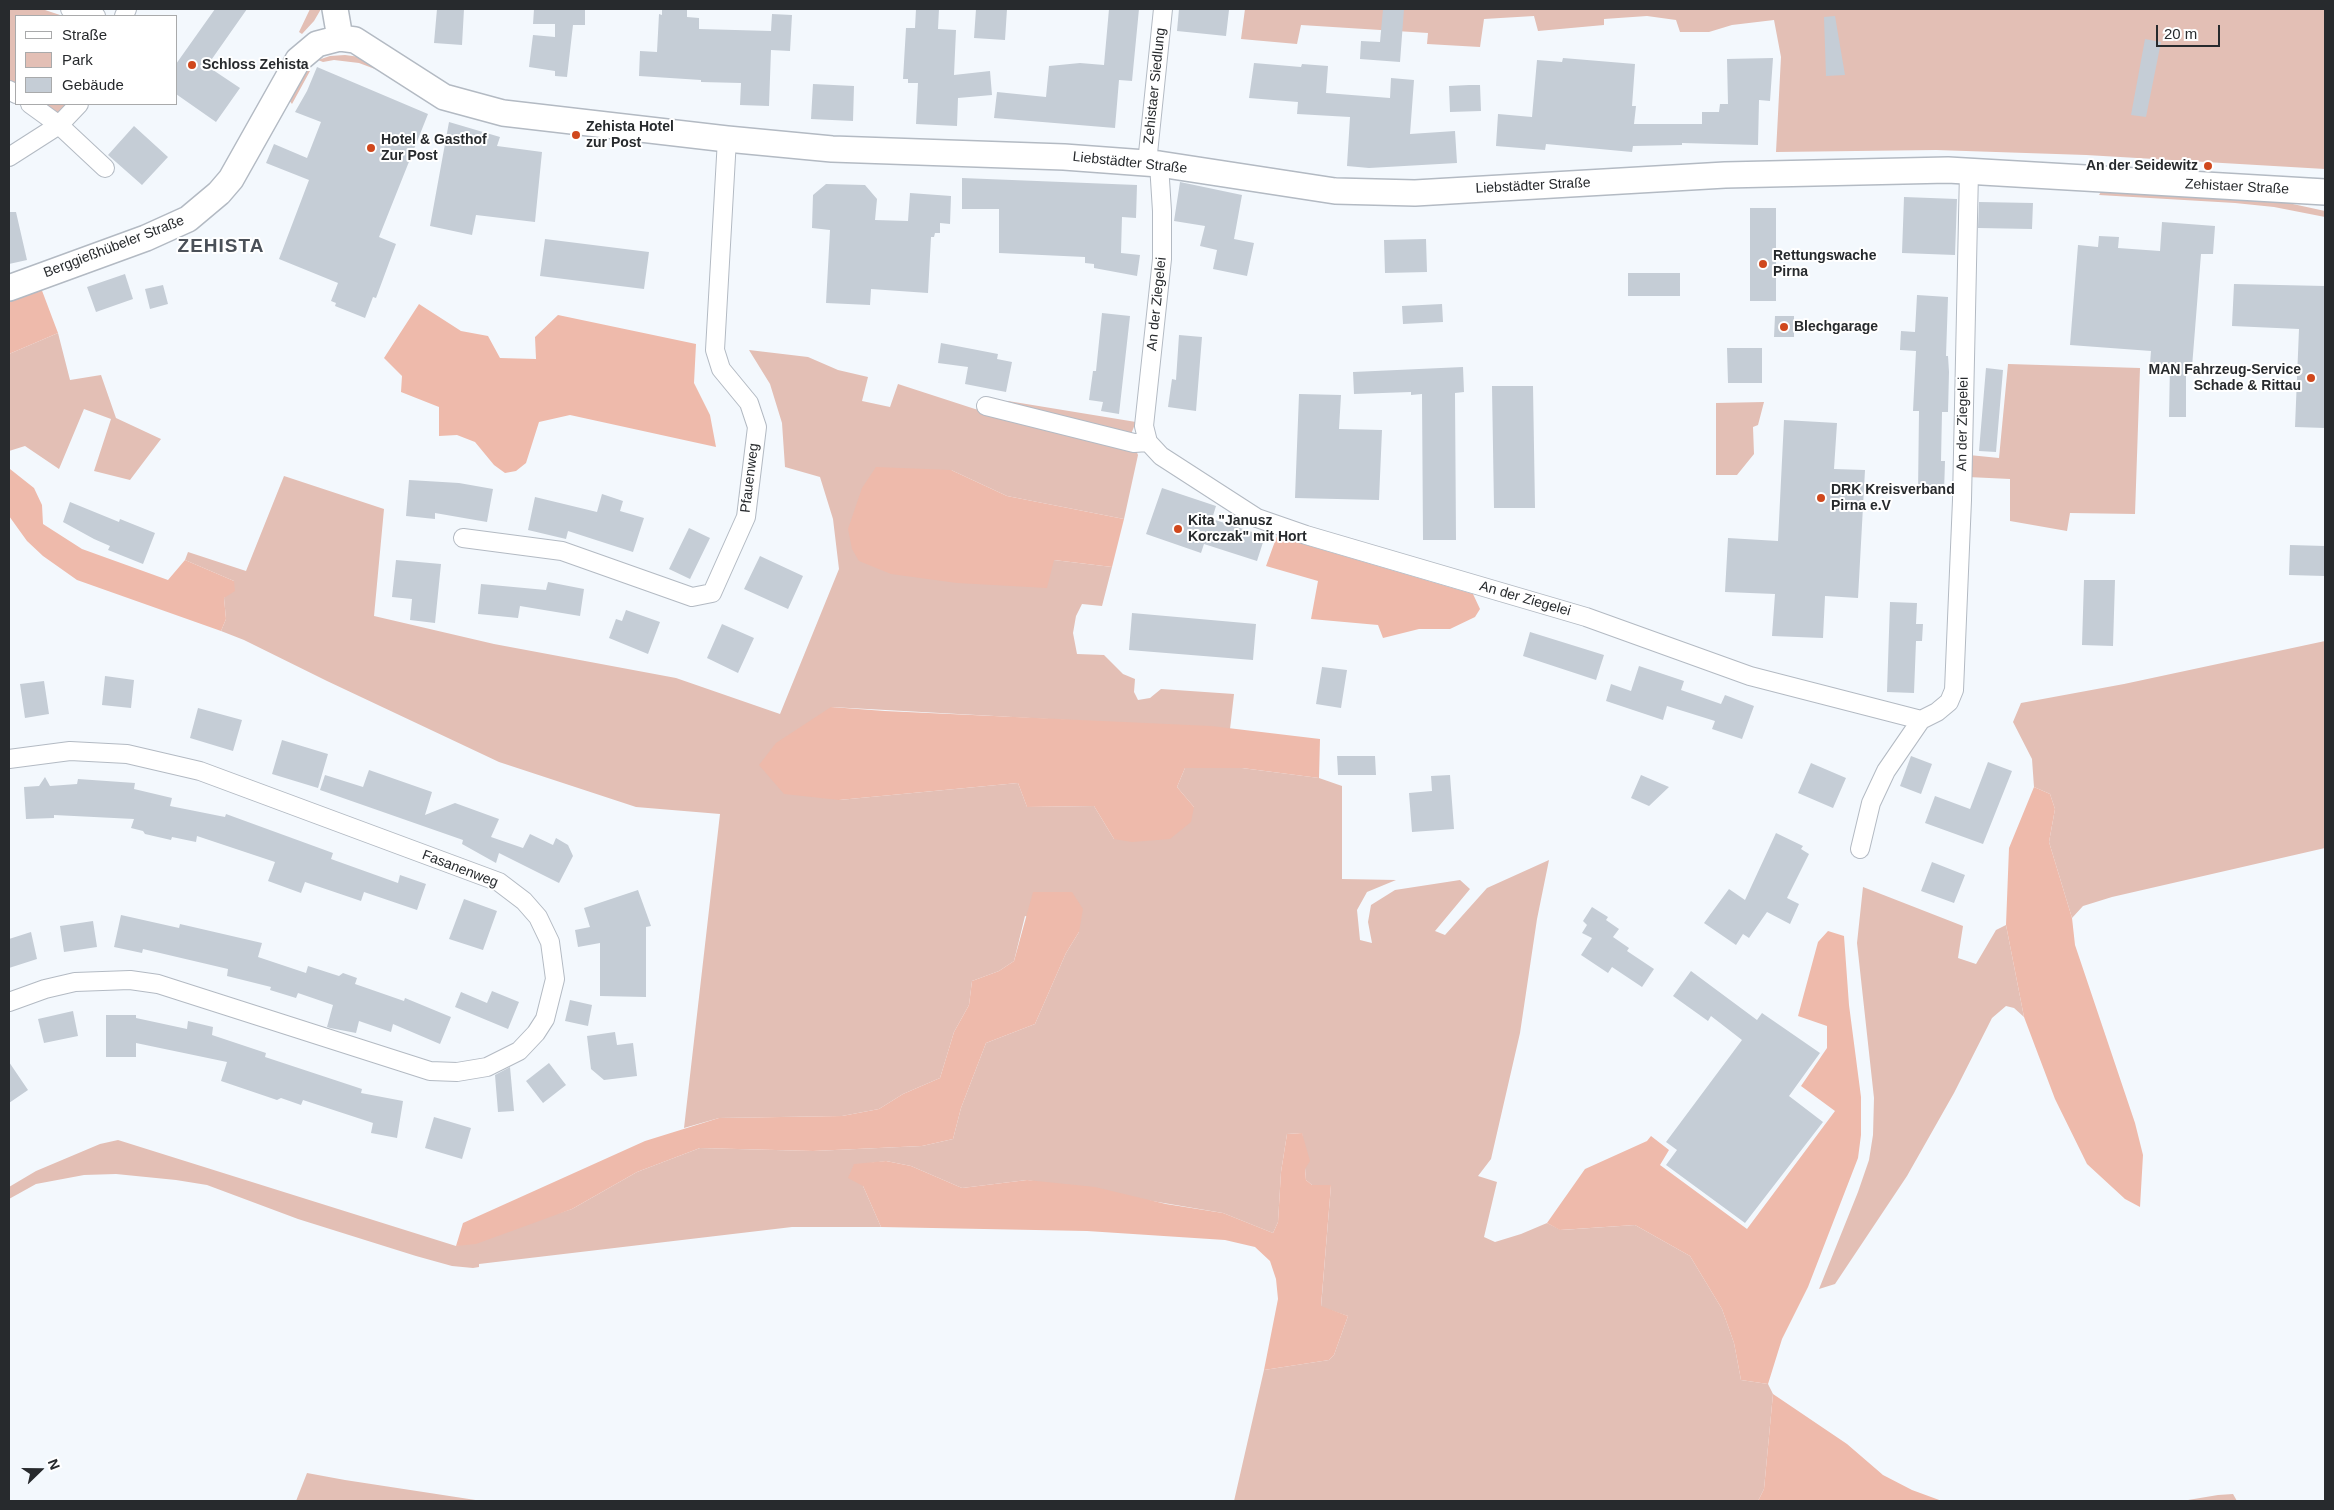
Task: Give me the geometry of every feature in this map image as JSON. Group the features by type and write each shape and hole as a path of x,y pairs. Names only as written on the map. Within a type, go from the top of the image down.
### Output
{"main road":[{"path":"335,9 340,38"},
{"name":"Liebstädter Straße","path":"340,38 355,40 444,98 503,113 727,140 832,148 1064,157 1153,164 1335,191 1386,193 1822,172 1969,171"},
{"name":"Berggießhübeler Straße","path":"9,288 146,238 188,219 219,193 231,179 298,60 317,44 340,38"},
{"name":"Zehistaer Straße","path":"1969,171 2325,192"}],"street":[{"path":"70,9 84,10 94,15"},
{"name":"Zehistaer Siedlung","path":"1153,164 1163,9"},
{"path":"31,105 59,125 104,168"},
{"path":"9,157 59,125 78,105"},
{"name":"Pfauenweg","path":"463,538 562,551 692,597 712,593 746,517 756,427 749,403 722,369 715,350 727,140"},
{"name":"An der Ziegelei","path":"1153,164 1162,211 1162,259 1144,426 1148,442 1161,456 1257,518 1306,536 1586,617 1750,676 1921,720"},
{"name":"An der Ziegelei","path":"1860,849 1871,803 1886,770 1921,720 1937,712 1949,702 1954,690 1957,670 1969,171"},
{"path":"986,406 1134,443 1148,442"},
{"name":"Fasanenweg","path":"9,759 70,751 126,754 200,771 499,882 524,902 538,917 550,942 555,979 545,1019 536,1032 518,1050 487,1067 457,1072 430,1071 158,984 130,980 75,982 45,989 9,1002"}],"green space":[{"path":"9,9 42,9 60,15 15,15 15,90 9,87"},
{"path":"310,9 321,9 314,21 302,34 299,32"},
{"path":"1245,9 2325,9 2325,169 2086,155 1936,150 1776,152 1781,57 1774,20 1732,25 1709,32 1680,32 1676,20 1647,16 1604,19 1604,25 1538,31 1534,16 1484,19 1480,47 1427,44 1428,33 1301,25 1297,44 1241,39"},
{"path":"330,56 360,57 383,72 359,63 334,60 323,62 318,60"},
{"path":"307,71 310,71 292,104 289,100 300,78"},
{"path":"36,105 69,105 59,122"},
{"path":"2104,187 2279,201 2325,211 2325,217 2274,207 2235,203 2099,195"},
{"path":"58,333 70,380 101,375 116,418 161,439 130,480 94,471 111,419 84,409 59,469 25,446 9,451 9,354"},
{"path":"749,350 808,357 838,370 868,377 862,401 890,407 898,384 975,409 1135,448 1138,455 1124,519 1007,496 951,470 1054,560 1112,567 1102,606 1082,604 1076,616 1073,633 1077,654 1104,655 1123,674 1135,679 1134,692 1138,700 1150,698 1161,689 1234,694 1230,729 831,707 839,800 1018,783 1027,807 1094,806 1114,839 1194,807 1177,787 1185,768 1242,768 1319,778 1342,786 1342,879 1396,880 1367,892 1357,910 1360,940 1372,943 1368,922 1371,905 1395,890 1460,880 1470,889 1435,931 1445,935 1487,888 1549,860 1537,919 1520,1033 1491,1159 1478,1176 1497,1182 1484,1237 1495,1242 1547,1223 1561,1230 1635,1225 1690,1256 1722,1309 1734,1343 1741,1380 1768,1384 1773,1394 1764,1489 1758,1501 1234,1501 1264,1370 1329,1360 1334,1355 1348,1316 1321,1307 1331,1185 1312,1185 1306,1180 1302,1133 1287,1134 1281,1172 1278,1222 1273,1233 1223,1213 1027,1180 962,1188 911,1166 886,1161 871,1163 863,1186 881,1227 792,1227 479,1264 479,1267 473,1268 452,1266 416,1256 298,1219 207,1185 176,1180 116,1174 84,1175 36,1184 9,1199 9,1187 36,1171 100,1144 118,1140 456,1246 572,1209 637,1172 700,1148 813,1151 922,1146 953,1139 961,1108 986,1043 1035,1024 1066,953 1079,932 1025,916 1014,961 999,971 972,981 969,1005 954,1032 940,1078 903,1094 879,1109 842,1116 719,1118 684,1128 720,814 636,807 499,762 244,640 221,631 226,619 224,598 234,581 185,560 188,552 246,571 284,476 384,509 374,616 494,644 676,678 780,714 839,569 833,519 820,477 785,467 782,423 770,384"},
{"path":"2008,364 2140,368 2135,514 2070,513 2067,531 2010,521 2010,479 1968,477 1969,455 1999,458"},
{"path":"1008,401 1136,422 1131,434 1010,406"},
{"path":"1764,402 1758,425 1753,427 1754,454 1737,475 1716,475 1716,403"},
{"path":"2325,641 2325,848 2112,897 2083,906 2072,918 2049,842 2055,809 2050,794 2034,787 2032,759 2013,722 2021,703 2124,684"},
{"path":"1863,887 1963,926 1958,958 1976,964 1996,930 2006,925 2024,1017 2014,1008 2006,1006 1992,1018 1954,1093 1907,1176 1835,1284 1819,1289 1858,1192 1869,1160 1873,1135 1874,1098 1857,943"},
{"path":"307,1473 345,1480 482,1501 296,1501"},
{"path":"2233,1494 2237,1501 2182,1501 2218,1495"}],"shaded area":[{"path":"41,288 58,333 9,354 9,301"},
{"path":"419,304 461,331 488,336 500,358 536,359 535,337 558,315 696,344 694,383 710,415 716,447 570,415 539,422 526,463 516,471 505,473 494,465 475,442 457,435 439,436 439,407 401,392 402,376 384,358"},
{"path":"9,463 10,469 34,488 42,505 43,524 82,549 168,580 185,560 234,581 235,591 224,598 226,619 221,631 77,580 43,556 27,541 9,516"},
{"path":"876,467 951,470 1007,496 1124,519 1112,567 1054,560 1047,588 957,583 891,574 859,561 852,549 848,529 862,488"},
{"path":"1278,533 1296,542 1473,594 1480,609 1475,617 1450,629 1419,629 1383,638 1378,625 1311,619 1318,581 1266,566"},
{"path":"831,707 1211,726 1320,739 1319,778 1242,768 1185,768 1177,787 1194,807 1191,822 1170,839 1132,842 1114,839 1094,806 1027,807 1018,783 839,800 784,794 759,765 776,743"},
{"path":"2034,787 2050,794 2055,809 2049,842 2072,918 2075,945 2135,1123 2143,1155 2140,1207 2125,1199 2087,1164 2055,1099 2024,1017 2006,925 2009,848"},
{"path":"1033,892 1072,892 1083,909 1079,932 1066,953 1035,1024 986,1043 961,1108 953,1139 922,1146 813,1151 700,1148 637,1172 572,1209 476,1244 456,1246 463,1223 645,1141 719,1118 842,1116 879,1109 903,1094 940,1078 954,1032 969,1005 972,981 999,971 1014,961"},
{"path":"1828,931 1844,936 1849,1005 1861,1097 1861,1135 1858,1158 1808,1287 1782,1339 1768,1384 1741,1380 1734,1343 1722,1309 1690,1256 1635,1225 1560,1230 1547,1223 1585,1169 1647,1141 1651,1136 1669,1150 1660,1165 1747,1229 1835,1111 1801,1086 1827,1048 1827,1026 1798,1016 1818,942"},
{"path":"1302,1133 1310,1161 1305,1169 1306,1180 1312,1185 1331,1185 1321,1306 1348,1316 1334,1355 1329,1360 1264,1370 1278,1299 1276,1279 1270,1261 1255,1247 1225,1240 1087,1231 881,1227 863,1186 848,1178 854,1164 886,1161 911,1166 962,1188 1027,1180 1095,1187 1166,1204 1223,1213 1273,1233 1278,1222 1281,1172 1287,1134"},
{"path":"1773,1394 1847,1444 1883,1475 1912,1490 1942,1501 1758,1501 1764,1489"}],"building":[{"name":"Schloss Zehista","path":"215,9 247,9 207,66 240,88 216,122 178,95 178,61"},
{"path":"437,9 464,9 462,45 434,43"},
{"path":"534,9 585,9 585,25 573,25 567,77 555,76 555,71 529,67 533,35 555,37 555,24 533,24"},
{"path":"662,9 687,9 687,17 699,18 699,29 771,31 772,14 792,15 790,51 771,50 769,106 740,105 741,83 701,82 701,80 639,76 640,51 657,52 659,14 662,15"},
{"path":"916,9 939,9 938,29 956,30 954,75 990,71 992,95 958,98 957,126 916,124 918,83 908,83 908,79 903,79 906,28 915,28"},
{"path":"976,9 1007,9 1005,40 974,38"},
{"path":"1109,9 1139,9 1132,81 1119,80 1115,128 994,118 997,92 1046,97 1049,66 1080,63 1104,65"},
{"path":"1179,9 1229,10 1226,36 1177,31"},
{"path":"1383,9 1404,9 1400,62 1360,59 1361,41 1380,42"},
{"path":"1835,16 1845,75 1826,76 1824,17"},
{"path":"2145,39 2161,42 2146,117 2131,115"},
{"path":"1563,58 1635,64 1632,106 1636,106 1634,124 1702,124 1702,112 1719,112 1720,104 1728,104 1727,59 1773,58 1770,101 1759,100 1758,145 1682,143 1682,145 1633,146 1632,152 1546,144 1545,150 1496,146 1498,114 1532,117 1537,60 1562,62"},
{"path":"1254,63 1301,67 1302,64 1328,66 1326,93 1390,98 1391,78 1414,80 1410,134 1455,131 1457,163 1369,168 1347,166 1350,117 1297,114 1298,102 1249,98"},
{"name":"Hotel & Gasthof Zur Post","path":"317,67 428,114 379,237 396,244 376,298 373,297 365,318 335,306 336,303 331,301 338,283 279,259 309,180 266,163 274,144 307,158 321,122 295,112 307,91"},
{"path":"813,84 854,86 853,121 811,119"},
{"path":"1480,85 1481,111 1450,112 1449,86"},
{"path":"449,122 500,137 497,146 542,152 535,222 476,215 472,235 430,226"},
{"path":"134,126 168,157 142,185 108,155"},
{"path":"962,178 1137,185 1136,218 1122,217 1121,253 1140,255 1137,276 1094,268 1094,264 1085,263 1085,257 999,253 999,209 962,209"},
{"path":"1180,182 1242,195 1234,239 1254,243 1247,276 1213,269 1217,250 1200,246 1205,226 1174,221"},
{"path":"826,184 865,185 877,199 875,220 908,221 910,193 951,196 950,224 940,223 940,233 935,233 934,237 931,237 928,293 871,289 870,305 826,303 830,230 812,228 813,195"},
{"path":"1904,197 1957,199 1955,255 1902,253"},
{"path":"1979,202 2033,203 2032,229 1978,228"},
{"name":"Rettungswache Pirna","path":"1750,208 1776,208 1776,301 1750,301"},
{"path":"9,212 16,212 27,260 9,264"},
{"path":"2162,222 2215,226 2213,254 2201,254 2192,367 2186,366 2186,417 2169,417 2170,365 2150,364 2151,351 2070,345 2078,245 2098,247 2099,236 2119,237 2118,248 2160,251"},
{"path":"545,239 649,252 644,289 540,276"},
{"path":"1426,239 1427,272 1385,273 1384,240"},
{"path":"1628,273 1680,273 1680,296 1628,296"},
{"path":"125,274 133,299 96,312 87,287"},
{"name":"MAN Fahrzeug-Service Schade & Rittau","path":"2234,284 2325,286 2325,428 2295,427 2299,329 2232,326"},
{"path":"163,285 168,304 150,309 145,289"},
{"path":"1917,295 1948,297 1946,356 1948,356 1949,372 1948,412 1942,412 1941,461 1945,461 1944,493 1918,493 1919,411 1913,411 1916,351 1900,350 1901,331 1915,332"},
{"path":"1442,304 1443,322 1403,324 1402,306"},
{"path":"1102,313 1130,316 1119,414 1101,411 1103,402 1089,400 1093,371 1096,371"},
{"name":"Blechgarage","path":"1775,316 1794,316 1794,337 1774,337"},
{"path":"1179,335 1202,337 1196,411 1168,407 1172,379 1176,380"},
{"path":"941,343 998,354 997,359 1012,362 1006,392 965,384 968,367 938,363"},
{"path":"1727,348 1762,348 1762,383 1728,383"},
{"path":"1463,367 1464,392 1455,393 1456,540 1423,540 1422,394 1411,395 1411,392 1354,394 1353,372"},
{"path":"1986,368 2003,370 1996,452 1979,451"},
{"path":"1492,386 1533,386 1535,508 1494,508"},
{"path":"1299,394 1341,395 1339,429 1382,430 1379,500 1295,498"},
{"name":"DRK Kreisverband Pirna e.V","path":"1784,420 1837,423 1834,469 1865,470 1858,598 1825,596 1823,638 1772,636 1775,594 1725,592 1728,538 1778,541"},
{"path":"409,480 459,483 493,489 487,522 435,513 435,519 406,516"},
{"name":"Kita \"Janusz Korczak\" mit Hort","path":"1162,488 1216,506 1212,519 1265,536 1257,561 1204,544 1201,553 1146,534"},
{"path":"602,494 623,501 620,511 644,518 633,552 568,531 566,539 528,530 535,497 597,512"},
{"path":"70,502 119,522 120,519 155,533 143,564 108,550 110,546 63,522"},
{"path":"689,528 710,538 690,579 669,569"},
{"path":"2290,545 2325,546 2325,576 2289,575"},
{"path":"760,556 803,576 788,609 744,589"},
{"path":"396,560 441,564 435,623 410,620 412,599 392,597"},
{"path":"2084,580 2115,580 2113,646 2082,645"},
{"path":"548,582 584,589 580,616 520,606 518,618 478,614 481,584 546,590"},
{"path":"1890,602 1917,603 1916,624 1923,624 1922,641 1916,641 1914,693 1887,692"},
{"path":"626,610 660,622 648,654 609,638 616,619 622,621"},
{"path":"1132,613 1256,624 1253,660 1129,650"},
{"path":"722,624 754,638 738,673 707,658"},
{"path":"1530,632 1604,655 1596,680 1523,656"},
{"path":"1639,666 1684,681 1681,690 1721,704 1725,695 1754,706 1742,739 1712,729 1715,721 1667,706 1663,720 1606,701 1611,684 1631,691"},
{"path":"1322,667 1347,670 1341,708 1316,704"},
{"path":"105,676 134,680 131,708 102,705"},
{"path":"44,681 49,714 25,718 20,684"},
{"path":"198,708 242,720 233,751 190,738"},
{"path":"282,740 328,754 318,788 272,774"},
{"path":"1337,756 1375,756 1376,775 1338,775"},
{"path":"1911,756 1932,764 1921,794 1900,786"},
{"path":"1988,762 2012,771 1983,844 1925,823 1935,796 1970,809"},
{"path":"1811,763 1846,778 1833,808 1798,793"},
{"path":"369,770 432,792 425,815 455,803 499,819 491,837 523,848 530,834 553,845 556,838 568,845 573,856 559,883 499,853 496,863 462,844 463,840 320,790 325,775 363,787"},
{"path":"1450,775 1454,829 1412,832 1409,793 1432,791 1431,776"},
{"path":"1641,775 1669,787 1649,806 1631,798"},
{"path":"45,777 50,786 77,784 78,779 135,783 134,789 172,798 170,806 225,817 226,814 333,853 331,859 398,883 400,875 426,884 417,910 364,892 361,901 305,882 301,893 268,881 275,862 197,836 196,842 172,837 171,840 145,834 143,831 131,828 134,819 54,815 54,818 26,819 24,787 39,786"},
{"path":"1776,833 1803,846 1801,849 1809,854 1787,898 1799,904 1790,924 1767,912 1749,938 1743,934 1736,945 1704,923 1729,889 1745,900"},
{"path":"1932,862 1965,875 1954,903 1921,891"},
{"path":"638,890 651,926 646,927 646,997 600,996 600,943 578,947 575,930 590,927 584,908"},
{"path":"464,899 497,911 483,950 449,939"},
{"path":"1592,907 1608,917 1606,920 1619,929 1613,937 1629,948 1627,951 1654,969 1642,987 1612,967 1608,973 1581,955 1592,938 1582,933 1587,925 1583,921"},
{"path":"121,915 179,928 180,924 262,943 258,957 306,973 308,966 339,976 343,973 357,978 355,984 404,1001 405,998 451,1017 440,1044 393,1024 391,1032 359,1021 356,1033 330,1028 327,1027 333,1005 298,993 296,998 270,990 271,987 227,976 228,969 143,949 142,953 114,947"},
{"path":"93,921 97,947 64,952 60,926"},
{"path":"31,932 37,959 9,968 9,939"},
{"path":"1691,971 1757,1020 1762,1013 1820,1053 1789,1096 1823,1122 1745,1223 1666,1165 1677,1150 1666,1142 1742,1040 1711,1016 1708,1021 1673,996"},
{"path":"492,991 519,1002 508,1029 455,1007 461,992 487,1003"},
{"path":"570,1000 592,1005 588,1026 565,1021"},
{"path":"73,1011 78,1036 44,1043 38,1019"},
{"path":"106,1015 136,1015 136,1018 187,1029 188,1021 213,1027 212,1035 266,1053 265,1057 362,1089 361,1093 403,1101 397,1138 371,1133 373,1123 303,1100 301,1105 281,1098 277,1100 221,1081 227,1062 136,1043 136,1057 106,1057"},
{"path":"615,1032 617,1045 633,1043 637,1076 604,1080 591,1069 587,1036"},
{"path":"9,1062 28,1090 9,1103"},
{"path":"549,1063 566,1085 543,1103 526,1081"},
{"path":"510,1067 514,1111 498,1112 495,1075"},
{"path":"434,1117 471,1128 462,1159 425,1148"}],"place":[{"name":"Schloss Zehista","path":"192,65"},
{"name":"Zehista Hotel zur Post","path":"576,135"},
{"name":"Hotel & Gasthof Zur Post","path":"371,148"},
{"name":"An der Seidewitz","path":"2208,166"},
{"name":"Rettungswache Pirna","path":"1763,264"},
{"name":"Blechgarage","path":"1784,327"},
{"name":"MAN Fahrzeug-Service Schade & Rittau","path":"2311,378"},
{"name":"DRK Kreisverband Pirna e.V","path":"1821,498"},
{"name":"Kita \"Janusz Korczak\" mit Hort","path":"1178,529"}],"district":[{"name":"ZEHISTA","path":"221,247"}]}
